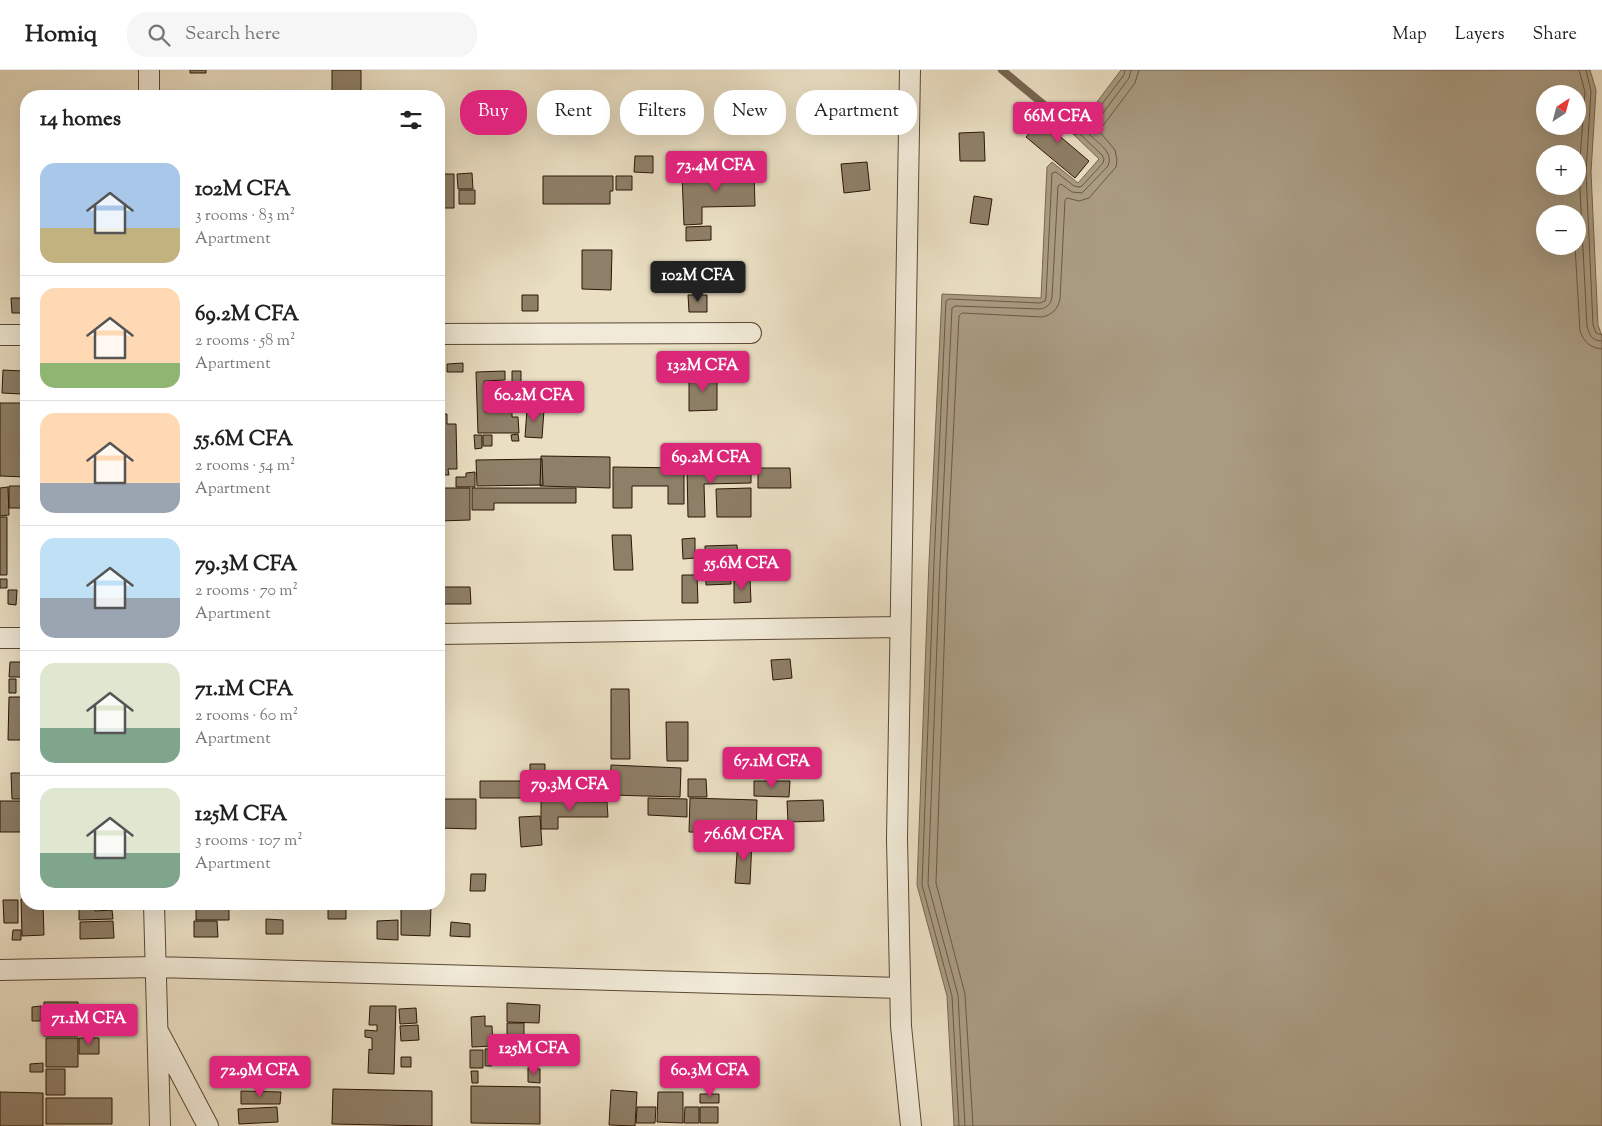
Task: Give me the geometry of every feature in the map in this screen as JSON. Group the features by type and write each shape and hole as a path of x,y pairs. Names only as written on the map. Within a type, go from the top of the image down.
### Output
{"street":[{"path":"149,70 149,90"},
{"path":"910,70 897,840 901,1026 911,1126"},
{"path":"445,334 751,333"},
{"path":"0,335 20,335"},
{"path":"445,634 900,627"},
{"path":"0,638 20,638"},
{"path":"154,910 160,1126"},
{"path":"0,970 155,967 900,988"},
{"path":"157,1029 208,1126"}],"water":[{"path":"1121,70 1590,70 1596,90 1591,172 1598,325 1602,336 1602,1126 954,1126 947,996 917,885 929,562 942,294 1041,298 1047,167 1052,162 1078,183 1099,159 1073,134"}],"building":[{"path":"190,70 206,70 206,73 190,73"},
{"path":"332,70 361,70 361,90 332,90"},
{"path":"1060,108 1070,116 1056,133 1089,161 1075,178 1026,137 1040,120 1046,124"},
{"path":"984,132 985,161 960,161 959,133"},
{"path":"635,156 653,156 653,173 634,172"},
{"path":"867,162 870,190 844,193 841,164"},
{"path":"472,173 473,189 458,189 457,174"},
{"path":"754,173 755,206 702,207 702,224 684,225 682,175"},
{"path":"445,174 454,174 454,208 445,208"},
{"path":"543,176 613,176 613,191 610,191 610,204 543,204"},
{"path":"616,176 632,176 632,190 616,190"},
{"path":"459,190 475,190 475,204 459,204"},
{"path":"974,196 992,199 988,225 970,223"},
{"path":"711,226 711,240 686,241 686,227"},
{"path":"582,250 612,250 611,290 582,289"},
{"path":"522,295 538,295 538,311 522,311"},
{"path":"688,295 707,295 707,312 689,312"},
{"path":"11,298 20,298 20,313 12,313"},
{"path":"463,363 463,372 447,372 447,364"},
{"path":"3,370 20,371 20,394 2,393"},
{"path":"505,371 505,380 484,381 485,412 503,412 503,403 518,403 518,410 512,411 512,417 518,417 519,433 478,433 476,372"},
{"path":"512,371 521,371 521,382 512,383"},
{"path":"717,375 717,410 689,411 689,376"},
{"path":"516,386 522,386 522,400 517,401"},
{"path":"0,403 20,403 20,477 0,476"},
{"path":"527,409 544,410 542,438 525,437"},
{"path":"445,414 447,414 447,424 456,424 457,469 448,469 449,475 445,475"},
{"path":"518,434 519,441 512,441 511,435"},
{"path":"474,435 482,435 482,448 475,449"},
{"path":"483,435 492,435 492,446 483,446"},
{"path":"541,456 610,457 610,488 540,486"},
{"path":"542,459 543,485 477,486 476,460"},
{"path":"613,467 684,468 684,504 668,504 668,486 632,486 632,508 613,508"},
{"path":"687,468 751,468 751,483 704,484 705,517 688,517"},
{"path":"758,468 790,468 791,488 758,488"},
{"path":"475,472 475,487 456,487 456,477 466,477 466,473"},
{"path":"9,486 20,486 20,508 9,508"},
{"path":"8,487 9,515 0,516 0,488"},
{"path":"445,488 470,488 470,520 445,521"},
{"path":"472,488 576,488 576,503 494,503 494,510 472,510"},
{"path":"751,488 751,517 717,517 716,489"},
{"path":"0,517 7,517 7,575 0,575"},
{"path":"612,535 631,535 633,570 614,570"},
{"path":"695,538 695,558 683,559 682,539"},
{"path":"737,545 738,562 730,562 731,584 706,585 705,546"},
{"path":"682,575 697,575 698,603 682,603"},
{"path":"750,578 751,602 734,603 734,579"},
{"path":"0,579 7,579 7,588 0,588"},
{"path":"445,587 470,587 471,604 445,604"},
{"path":"8,590 17,590 16,605 8,604"},
{"path":"790,659 792,678 773,680 771,660"},
{"path":"10,662 20,662 20,677 9,677"},
{"path":"9,679 16,679 16,693 9,693"},
{"path":"611,689 629,689 630,759 611,759"},
{"path":"9,697 20,697 20,740 8,740"},
{"path":"666,722 688,722 688,761 667,761"},
{"path":"530,764 545,764 545,798 480,798 480,781 530,781"},
{"path":"611,765 681,768 680,797 610,795"},
{"path":"11,773 20,773 20,799 12,799"},
{"path":"688,779 706,779 707,797 688,797"},
{"path":"754,781 790,781 789,797 754,796"},
{"path":"648,798 687,799 687,817 648,815"},
{"path":"690,798 757,800 756,833 689,832"},
{"path":"445,799 476,799 476,829 445,828"},
{"path":"823,800 824,821 788,822 787,801"},
{"path":"0,801 20,801 20,832 0,832"},
{"path":"541,801 607,802 608,817 558,817 558,829 541,829"},
{"path":"540,816 542,845 521,847 519,817"},
{"path":"738,839 752,840 750,884 735,883"},
{"path":"471,874 486,874 485,891 470,891"},
{"path":"3,900 18,900 18,923 4,923"},
{"path":"21,910 43,910 44,935 22,936"},
{"path":"79,910 112,910 113,919 79,920"},
{"path":"196,910 229,910 229,920 196,920"},
{"path":"328,910 346,910 346,919 328,919"},
{"path":"401,910 431,910 430,936 401,935"},
{"path":"266,919 283,920 283,934 266,934"},
{"path":"398,920 398,940 377,939 377,921"},
{"path":"113,921 114,938 80,939 80,922"},
{"path":"194,921 217,921 218,937 194,937"},
{"path":"451,922 470,924 470,937 450,936"},
{"path":"13,930 21,930 21,940 12,940"},
{"path":"44,1002 78,1002 78,1036 44,1036"},
{"path":"507,1003 540,1005 539,1023 507,1022"},
{"path":"41,1006 41,1021 32,1021 32,1007"},
{"path":"370,1006 396,1006 394,1074 368,1073 369,1049 372,1050 372,1038 365,1037 365,1030 377,1031 377,1025 369,1025"},
{"path":"416,1008 417,1023 400,1024 399,1009"},
{"path":"485,1016 485,1026 492,1026 493,1046 472,1047 471,1017"},
{"path":"507,1023 524,1023 524,1035 507,1035"},
{"path":"418,1025 419,1040 401,1041 400,1026"},
{"path":"46,1038 78,1038 78,1067 46,1067"},
{"path":"79,1038 99,1038 99,1054 79,1054"},
{"path":"511,1047 542,1047 542,1064 510,1063"},
{"path":"485,1049 492,1049 492,1066 485,1066"},
{"path":"470,1050 483,1050 483,1068 470,1068"},
{"path":"401,1057 411,1057 411,1067 401,1067"},
{"path":"43,1063 43,1072 30,1072 30,1064"},
{"path":"528,1068 540,1069 540,1083 528,1082"},
{"path":"46,1069 65,1069 65,1095 46,1095"},
{"path":"471,1071 478,1071 478,1083 472,1083"},
{"path":"471,1086 540,1087 540,1124 471,1123"},
{"path":"333,1089 432,1091 432,1126 332,1124"},
{"path":"611,1090 637,1092 635,1126 609,1125"},
{"path":"241,1091 281,1092 280,1104 241,1104"},
{"path":"0,1092 43,1093 43,1126 0,1126"},
{"path":"658,1092 683,1092 683,1123 657,1122"},
{"path":"700,1094 719,1094 719,1103 700,1103"},
{"path":"46,1098 112,1098 112,1124 46,1124"},
{"path":"277,1107 278,1122 239,1124 238,1109"},
{"path":"637,1107 656,1107 655,1123 636,1123"},
{"path":"685,1107 699,1107 699,1123 684,1123"},
{"path":"700,1107 718,1107 718,1123 700,1123"}],"waterway":[{"path":"1002,70 1054,113"},
{"path":"1065,122 1075,131"}]}
